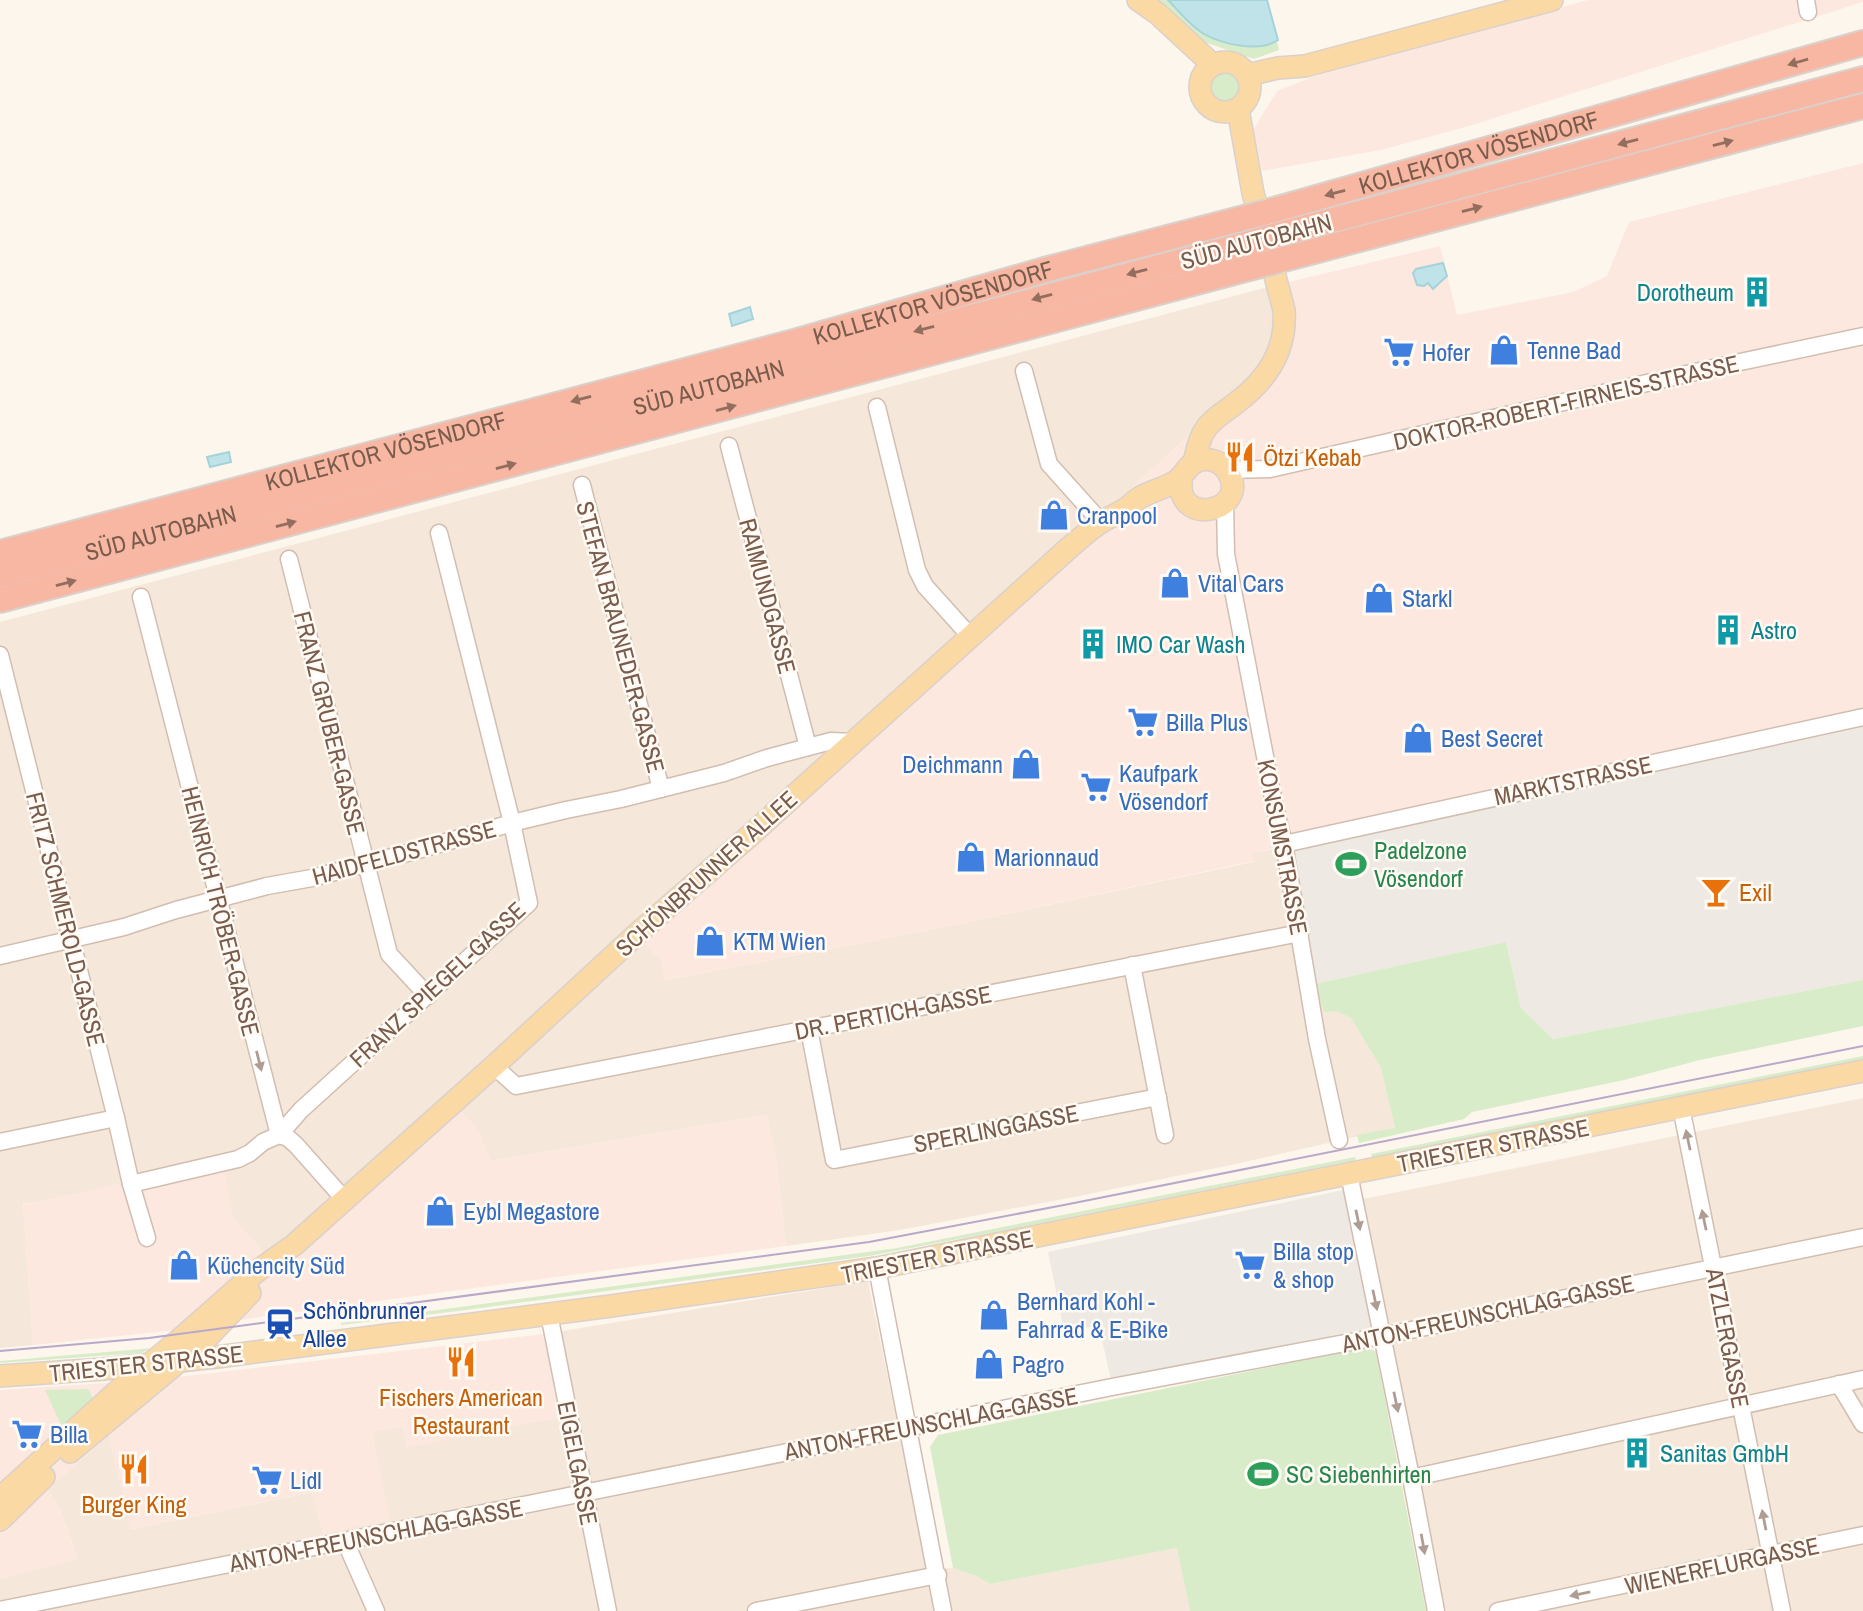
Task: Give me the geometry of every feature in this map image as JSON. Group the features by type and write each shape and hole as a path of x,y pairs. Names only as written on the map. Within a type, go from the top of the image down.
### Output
{"highway":[{"name":"KOLLEKTOR VÖSENDORF","path":"0,553 794,342 1035,272 1255,215 1863,43"},
{"name":"SÜD AUTOBAHN","path":"0,600 1265,251 1863,79"},
{"name":"SÜD AUTOBAHN","path":"0,575 1265,251 1863,106"},
{"path":"1812,119 1863,119"}],"main road":[{"path":"1249,81 1278,68 1305,66 1552,0"},
{"path":"1140,1 1208,69"},
{"path":"1219,62 1240,66 1249,81 1246,101 1231,110 1213,108 1203,98 1200,82 1208,69 1219,62"},
{"path":"1195,506 1181,492 1200,438 1225,410 1262,379 1273,364 1282,344 1285,327 1284,310 1231,110"},
{"path":"1225,481 1216,443 1237,402"},
{"name":"SCHÖNBRUNNER ALLEE","path":"294,1245 1070,547 1101,522 1141,497 1174,482 1202,460 1225,481 1214,509 1169,502 1125,509"},
{"name":"TRIESTER STRASSE","path":"0,1376 177,1362 877,1268 1863,1071"},
{"path":"0,1520 69,1453 215,1329 294,1245"},
{"path":"0,1498 99,1407 256,1272 294,1245"},
{"path":"83,1371 100,1393 99,1407"}],"street":[{"name":"DOKTOR-ROBERT-FIRNEIS-STRASSE","path":"1225,481 1258,477 1270,469 1863,336"},
{"path":"1024,371 1049,464 1101,522"},
{"path":"877,407 917,570 925,586 970,636"},
{"name":"RAIMUNDGASSE","path":"729,446 805,748"},
{"name":"KONSUMSTRASSE","path":"1225,481 1226,554 1284,844 1317,1039 1339,1140"},
{"name":"STEFAN BRAUNEDER-GASSE","path":"582,485 661,789"},
{"name":"KONSUMSTRASSE","path":"1195,506 1216,529 1226,554"},
{"name":"FRANZ SPIEGEL-GASSE","path":"131,1184 238,1159 279,1135 301,1110 529,904 512,823 439,533"},
{"name":"FRANZ GRUBER-GASSE","path":"289,559 389,954 428,996"},
{"name":"HEINRICH TRÖBER-GASSE","path":"141,597 279,1135"},
{"name":"FRITZ SCHMEROLD-GASSE","path":"0,655 131,1184 147,1238"},
{"name":"MARKTSTRASSE","path":"1284,844 1863,718"},
{"name":"HAIDFELDSTRASSE","path":"0,956 124,927 176,910 267,886 312,878 512,823 724,773 831,741 852,742"},
{"path":"805,748 819,772"},
{"name":"DR. PERTICH-GASSE","path":"494,1066 516,1086 1300,933"},
{"path":"1132,965 1165,1135"},
{"name":"SPERLINGGASSE","path":"809,1029 834,1160 1158,1097"},
{"name":"ATZLERGASSE","path":"1681,1107 1782,1611"},
{"path":"0,1142 116,1118"},
{"path":"279,1135 296,1145 344,1199"},
{"path":"1349,1174 1436,1611"},
{"name":"ANTON-FREUNSCHLAG-GASSE","path":"0,1610 907,1428 1382,1336 1863,1237"},
{"path":"877,1268 943,1611"},
{"name":"EIGELGASSE","path":"549,1314 608,1611"},
{"path":"1411,1478 1863,1379"},
{"path":"1839,1384 1863,1424"},
{"name":"WIENERFLURGASSE","path":"1498,1611 1863,1535"},
{"path":"345,1541 376,1611"},
{"path":"756,1611 938,1575"}],"shaded area":[{"path":"1588,0 1863,2 1469,126 1381,150 1262,171 1253,130 1277,91 1312,77"},
{"path":"1863,163 1863,715 1253,853 1254,861 939,928 665,980 660,955 657,957 637,934 1257,374 1275,345 1272,286 1440,246 1457,315 1573,292 1607,276 1629,222"},
{"path":"1272,286 1275,345 1257,374 637,934 657,956 660,954 666,980 939,928 1253,862 1252,853 1287,847 1336,1011 1351,1018 1381,1068 1395,1128 1074,1197 900,1230 786,1246 777,1166 767,1115 490,1161 479,1131 264,1254 232,1216 224,1172 23,1204 33,1345 0,1348 0,622"},
{"path":"1863,715 1863,980 1553,1039 1521,1008 1506,942 1315,984 1287,847"},
{"path":"1863,1098 1863,1611 1444,1611 1358,1200"},
{"path":"457,1105 479,1131 490,1161 767,1115 777,1166 786,1246 177,1330 33,1345 23,1205 123,1183 225,1171 232,1216 264,1253"},
{"path":"1348,1189 1375,1327 1111,1380 1099,1326 1064,1331 1048,1252"},
{"path":"868,1281 927,1569 953,1568 990,1584 1177,1548 1190,1611 0,1611 0,1579 77,1558 59,1506 47,1490 109,1435 132,1529 312,1492 323,1533 389,1520 372,1432 402,1426 407,1447 559,1417 544,1334"},
{"path":"544,1334 560,1417 407,1448 402,1426 372,1432 390,1520 323,1534 312,1492 131,1529 108,1435 48,1490 59,1506 77,1559 0,1579 0,1390 152,1380"}],"green space":[{"path":"1150,0 1267,0 1279,50 1254,59 1196,41"},
{"path":"1225,69 1238,74 1243,87 1238,100 1225,105 1212,100 1207,87 1212,74"},
{"path":"1506,942 1521,1008 1553,1039 1863,980 1863,1026 1472,1112 1464,1119 1359,1143 1357,1135 1395,1128 1381,1068 1351,1018 1336,1011 1324,1012 1315,984"},
{"path":"1863,1056 1863,1059 1372,1158 1371,1154"},
{"path":"1355,1157 1356,1160 869,1256 341,1325 897,1248"},
{"name":"SC Siebenhirten","path":"1368,1347 1376,1352 1426,1611 1190,1611 1177,1548 990,1584 953,1568 930,1447 938,1435"},
{"path":"154,1348 140,1353 0,1363 0,1361"},
{"path":"86,1389 93,1399 62,1427 45,1390"}],"water":[{"path":"1168,0 1267,0 1278,40 1261,46 1241,46 1220,41 1199,31"},
{"path":"1443,263 1447,276 1433,289 1428,283 1424,286 1417,285 1413,273 1416,269"},
{"path":"750,307 753,319 732,326 729,314"},
{"path":"229,452 231,462 210,467 207,457"}],"tram line":[{"path":"0,1351 149,1338 869,1242 1863,1046"}],"place":[{"name":"Dorotheum","path":"1757,292"},
{"name":"Tenne Bad","path":"1504,350"},
{"name":"Hofer","path":"1399,352"},
{"name":"Ötzi Kebab","path":"1240,457"},
{"name":"Cranpool","path":"1054,515"},
{"name":"Vital Cars","path":"1175,583"},
{"name":"Starkl","path":"1379,598"},
{"name":"Astro","path":"1728,630"},
{"name":"IMO Car Wash","path":"1093,644"},
{"name":"Billa Plus","path":"1143,722"},
{"name":"Best Secret","path":"1418,738"},
{"name":"Deichmann","path":"1026,764"},
{"name":"Kaufpark Vösendorf","path":"1096,787"},
{"name":"Marionnaud","path":"971,857"},
{"name":"Padelzone Vösendorf","path":"1351,864"},
{"name":"Exil","path":"1716,892"},
{"name":"KTM Wien","path":"710,941"},
{"name":"Eybl Megastore","path":"440,1211"},
{"name":"Küchencity Süd","path":"184,1265"},
{"name":"Billa stop & shop","path":"1250,1265"},
{"name":"Bernhard Kohl - Fahrrad & E-Bike","path":"994,1315"},
{"name":"Schönbrunner Allee","path":"280,1324"},
{"name":"Fischers American Restaurant","path":"461,1362"},
{"name":"Pagro","path":"989,1364"},
{"name":"Billa","path":"27,1434"},
{"name":"Sanitas GmbH","path":"1637,1453"},
{"name":"Burger King","path":"134,1469"},
{"name":"SC Siebenhirten","path":"1263,1474"},
{"name":"Lidl","path":"267,1480"}]}
